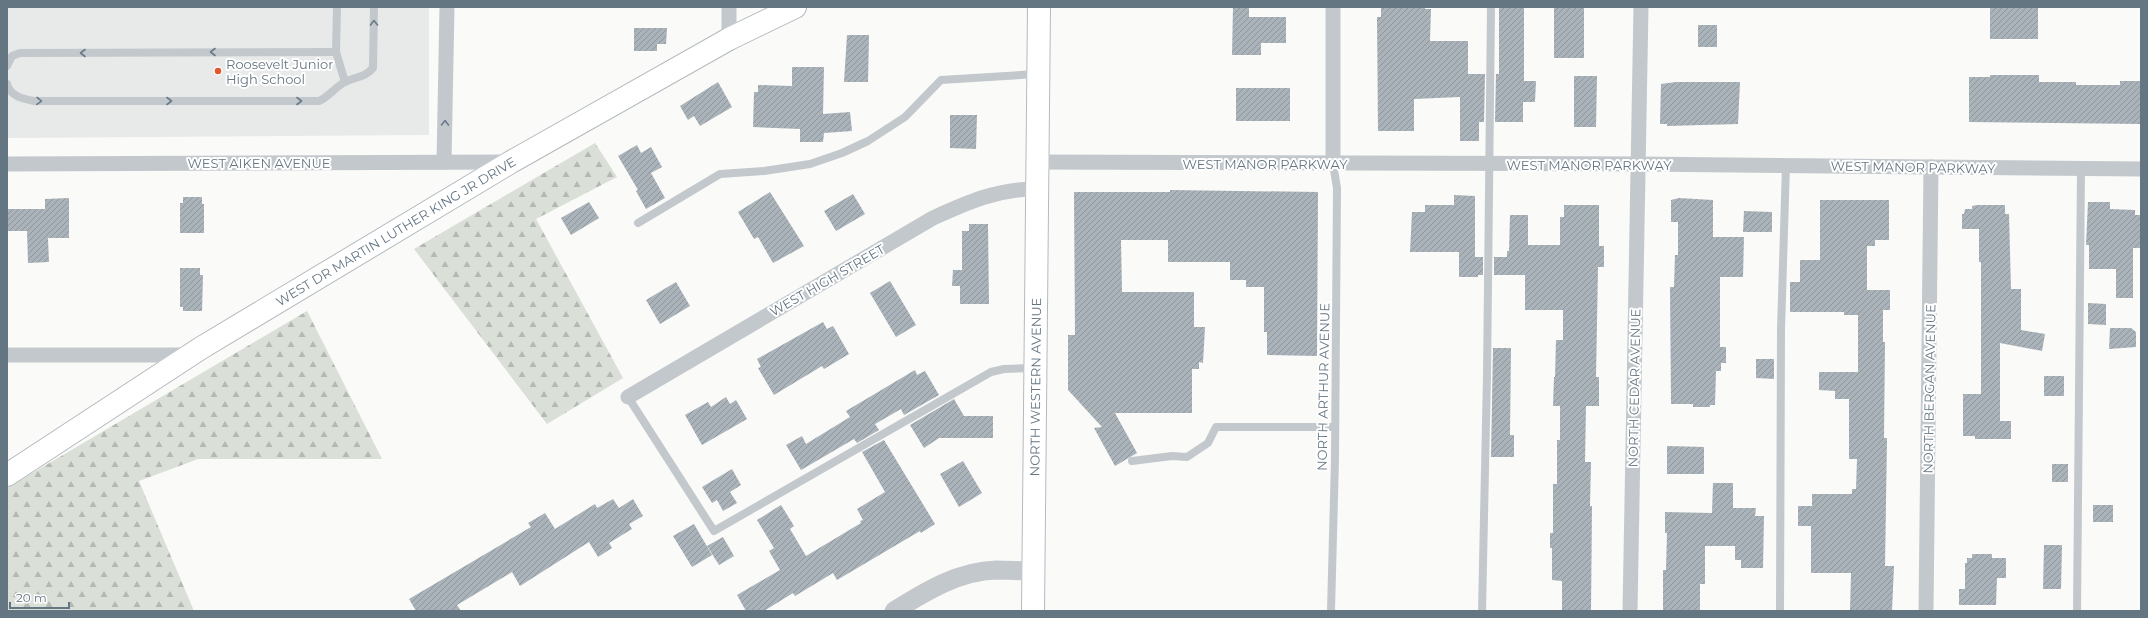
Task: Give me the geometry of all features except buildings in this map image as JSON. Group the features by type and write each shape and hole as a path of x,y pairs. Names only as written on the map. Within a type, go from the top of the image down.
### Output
{"main road":[{"name":"WEST DR MARTIN LUTHER KING JR DRIVE","path":"7,475 190,355 511,162 728,39 795,7"},
{"name":"NORTH WESTERN AVENUE","path":"1033,611 1034,368 1039,7"}],"street":[{"path":"444,162 447,7"},
{"path":"728,39 729,7"},
{"path":"1333,7 1333,164"},
{"name":"NORTH CEDAR AVENUE","path":"1630,611 1641,7"},
{"name":"WEST AIKEN AVENUE","path":"7,164 511,162"},
{"name":"WEST MANOR PARKWAY","path":"1037,162 1490,165 1639,164 2141,168"},
{"name":"NORTH BERGAN AVENUE","path":"1926,611 1931,167"},
{"name":"WEST HIGH STREET","path":"628,397 933,218 978,198 1014,189 1036,189"},
{"path":"7,355 190,355"},
{"path":"894,611 932,588 962,577 995,570 1032,571"}],"lane":[{"path":"336,7 336,52 345,82"},
{"path":"7,84 14,94 23,99 34,101 319,101 327,97 345,82 367,75 373,68 374,7"},
{"path":"1482,611 1490,165 1491,7"},
{"path":"7,66 12,56 20,53 336,52"},
{"path":"638,223 720,174 764,171 810,164 855,147 905,117 941,80 1038,74"},
{"name":"NORTH ARTHUR AVENUE","path":"1331,611 1335,427 1337,188 1333,164"},
{"path":"1780,611 1781,330 1786,165"},
{"path":"2077,611 2081,168"},
{"path":"628,397 714,531 991,372 1004,369 1034,368"},
{"path":"1132,461 1172,456 1187,457 1208,443 1216,427 1335,427"}],"shaded area":[{"name":"Roosevelt Junior High School","path":"7,7 429,7 429,135 7,138"}],"green space":[{"path":"595,143 617,177 536,219 623,378 547,424 414,249"},
{"path":"307,311 382,459 198,459 139,481 194,611 7,611 7,488"}],"place":[{"name":"Roosevelt Junior High School","path":"218,71"}]}
